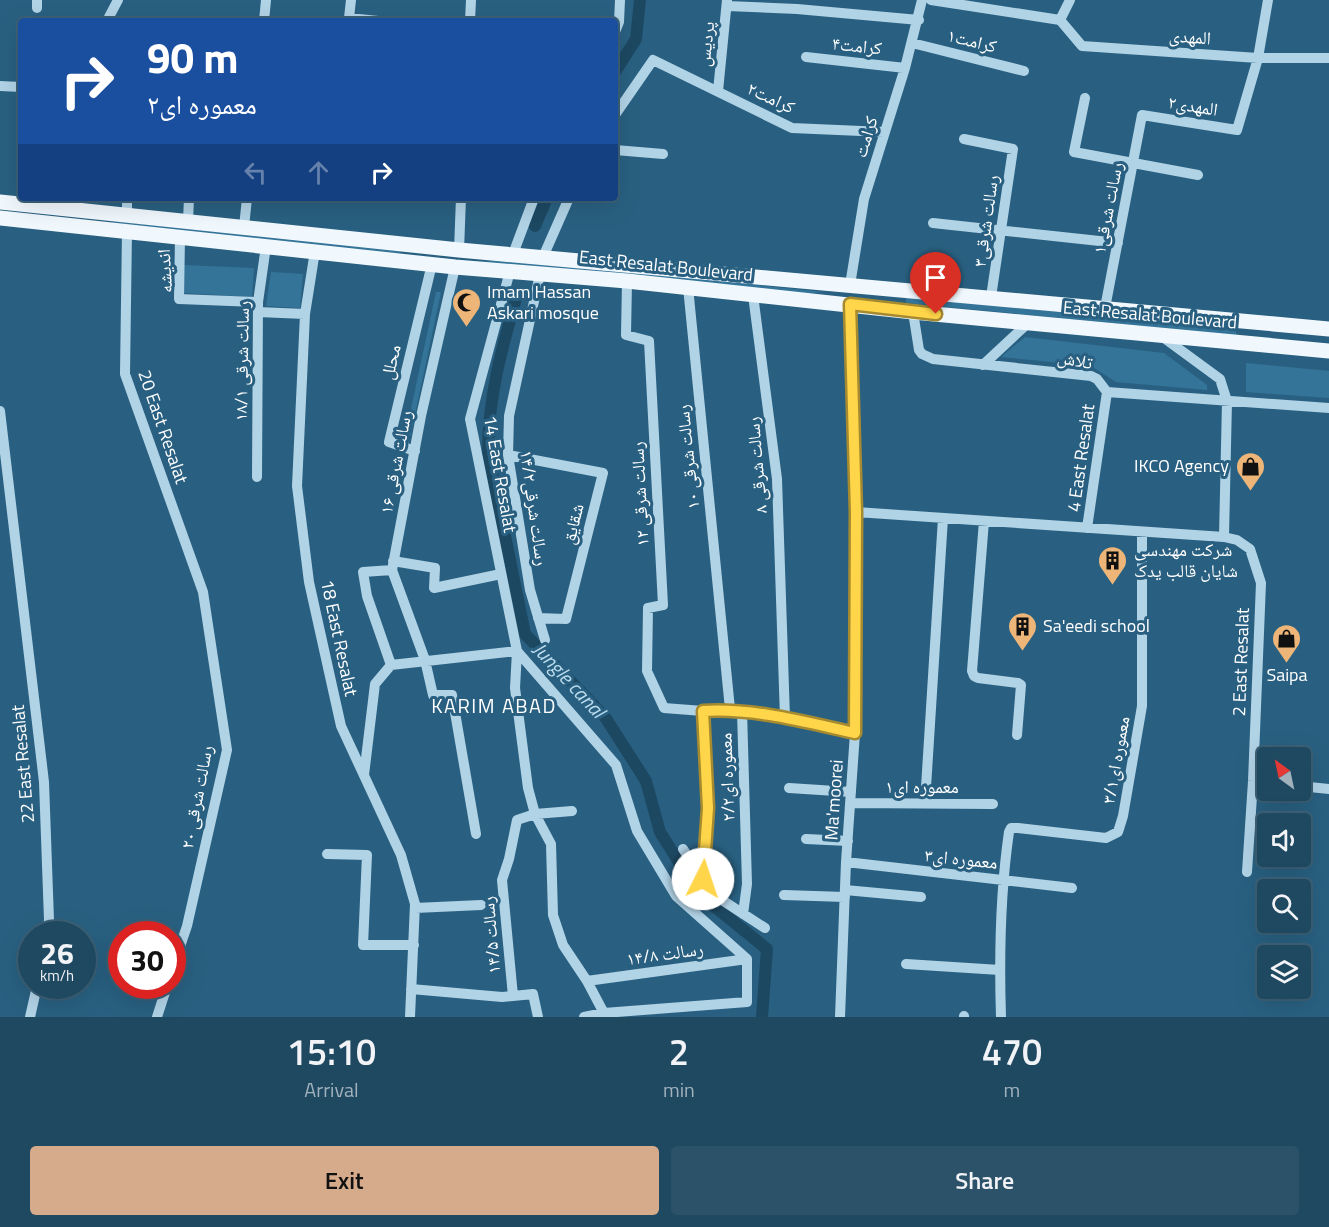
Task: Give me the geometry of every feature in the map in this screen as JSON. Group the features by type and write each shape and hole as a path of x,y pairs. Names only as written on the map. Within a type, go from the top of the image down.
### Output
{"main road":[{"name":"East Resalat Boulevard","path":"0,202 459,250 1329,329"},
{"path":"66,225 69,209"},
{"name":"East Resalat Boulevard","path":"0,218 455,267 627,281 914,312 1329,351"},
{"path":"627,281 629,265"},
{"path":"1249,343 1251,321"}],"street":[{"path":"109,18 118,0"},
{"path":"264,18 266,0"},
{"path":"349,18 351,0"},
{"path":"470,18 471,0"},
{"path":"618,24 620,0"},
{"name":"کرامت","path":"850,285 864,199 919,20 922,0"},
{"path":"931,0 1060,21 1070,0"},
{"path":"1258,58 1268,0"},
{"path":"727,3 797,4 919,20"},
{"name":"پردیس","path":"718,91 727,3"},
{"name":"المهدی","path":"1060,21 1082,46 1258,58 1329,58"},
{"name":"کرامت۱","path":"912,43 1024,71"},
{"name":"کرامت۴","path":"806,57 905,68"},
{"name":"المهدی۲","path":"1142,115 1237,130 1258,58"},
{"name":"کرامت۲","path":"618,111 653,60 792,128 884,132"},
{"path":"0,86 18,87"},
{"path":"1085,98 1074,152 1198,175"},
{"name":"رسالت شرقی۱","path":"1105,308 1142,115"},
{"name":"رسالت شرقی۳","path":"964,139 1013,149 991,297"},
{"path":"618,150 663,154"},
{"path":"127,201 127,215"},
{"path":"188,221 189,201"},
{"path":"244,227 247,201"},
{"path":"459,250 461,201"},
{"path":"513,254 533,201"},
{"path":"543,257 568,201"},
{"path":"933,223 1118,243"},
{"name":"20 East Resalat","path":"127,231 125,374 203,592 227,750 186,929"},
{"name":"اندیشه","path":"180,237 179,299 258,307"},
{"name":"رسالت شرقی ۱۸/۱","path":"257,477 258,307 266,246"},
{"name":"18 East Resalat","path":"315,251 306,314 297,486 309,582 341,726 401,855 415,908 410,1017"},
{"name":"محلل","path":"415,451 389,442 432,264"},
{"name":"رسالت شرقی ۱۶","path":"392,566 455,267"},
{"name":"14 East Resalat","path":"510,271 470,418 517,651"},
{"name":"رسالت شرقی۱۴/۲","path":"540,274 509,416 508,455 530,590 545,640"},
{"name":"رسالت شرقی ۱۲","path":"627,281 626,335 649,341 663,604 648,608 647,671 664,708 703,711"},
{"name":"رسالت شرقی ۱۰","path":"688,287 730,709"},
{"name":"رسالت شرقی ۸","path":"753,295 777,479 785,718"},
{"name":"Ma'moorei","path":"840,1017 846,862 855,733 856,512 850,304"},
{"path":"258,307 306,314"},
{"name":"تلاش","path":"914,312 917,344 922,354 933,359 1091,376 1097,379 1107,392 1329,408"},
{"path":"983,365 1028,323"},
{"path":"856,512 1224,537 1227,401 1220,379 1160,335"},
{"name":"4 East Resalat","path":"1087,528 1107,392"},
{"name":"22 East Resalat","path":"0,411 44,782 49,921"},
{"name":"شقایق","path":"508,455 603,473 566,619 538,618"},
{"path":"925,803 943,518"},
{"path":"984,521 972,671 978,678 1021,685 1017,735"},
{"name":"معموره ای۳/۱","path":"1002,880 1011,828 1106,838 1118,832 1123,816 1142,706 1142,532"},
{"name":"2 East Resalat","path":"1224,537 1237,540 1250,549 1261,583 1247,872"},
{"path":"391,665 367,596 363,572 392,566 435,568 434,588 501,574"},
{"path":"392,566 425,660 433,695 452,695 476,834"},
{"path":"364,775 375,684 391,665 517,651 515,688 528,788 535,814 551,844 553,915 563,945 587,981 605,1015"},
{"name":"رسالت ۱۴/۸","path":"517,651 616,765 637,831 676,896 747,959"},
{"path":"703,879 708,808 703,711 730,709 855,733"},
{"name":"معموره ای۲/۲","path":"742,711 747,884 743,914"},
{"path":"1253,781 1257,781"},
{"path":"1311,787 1329,789"},
{"name":"معموره ای۱","path":"789,788 851,797 925,803 993,804"},
{"path":"535,814 572,811"},
{"name":"رسالت ۱۴/۵","path":"513,996 502,880 509,860 517,820 535,814"},
{"path":"806,839 848,841"},
{"path":"683,849 703,879 722,900 765,928"},
{"path":"327,854 367,855 363,945 414,945"},
{"name":"معموره ای۳","path":"846,862 1072,888"},
{"path":"1001,1017 1002,880"},
{"path":"784,896 845,894 921,897"},
{"path":"415,908 481,905"},
{"path":"584,1017 747,1002 747,959"},
{"name":"رسالت ۱۴/۸","path":"587,981 747,959"},
{"path":"906,964 1000,970"},
{"path":"411,989 502,998 533,994 538,1017"},
{"path":"30,1017 34,999"},
{"path":"157,1017 163,999"}],"shaded area":[{"path":"124,222 402,251 394,256 83,223"},
{"path":"508,260 825,292 802,294 471,262"},
{"path":"184,265 254,268 252,297 184,293"},
{"path":"271,272 303,274 300,308 266,306"},
{"path":"436,292 441,292 408,447 403,446"},
{"path":"906,297 1237,329 1236,335 906,303"},
{"path":"1025,337 1164,353 1207,385 1207,390 1116,382 1091,366 1001,357"},
{"path":"1246,363 1329,371 1329,398 1246,392"}],"waterway":[{"name":"Jungle canal","path":"618,67 636,39 640,0"},
{"name":"Jungle canal","path":"535,226 546,201"},
{"name":"Jungle canal","path":"517,295 493,392 488,452 525,634 605,717 646,781 660,832 699,894 767,949 762,1017"}],"place":[{"name":"Imam Hassan Askari mosque","path":"466,328"},
{"name":"IKCO Agency","path":"1250,492"},
{"name":"شرکت مهندسی شایان قالب یدک","path":"1113,586"},
{"name":"Sa'eedi school","path":"1022,652"},
{"name":"Saipa","path":"1287,664"}],"district":[{"name":"KARIM ABAD","path":"494,706"}],"route":[{"path":"703,879 708,808 703,711 730,709 855,733 856,512 850,304 936,314"}]}
